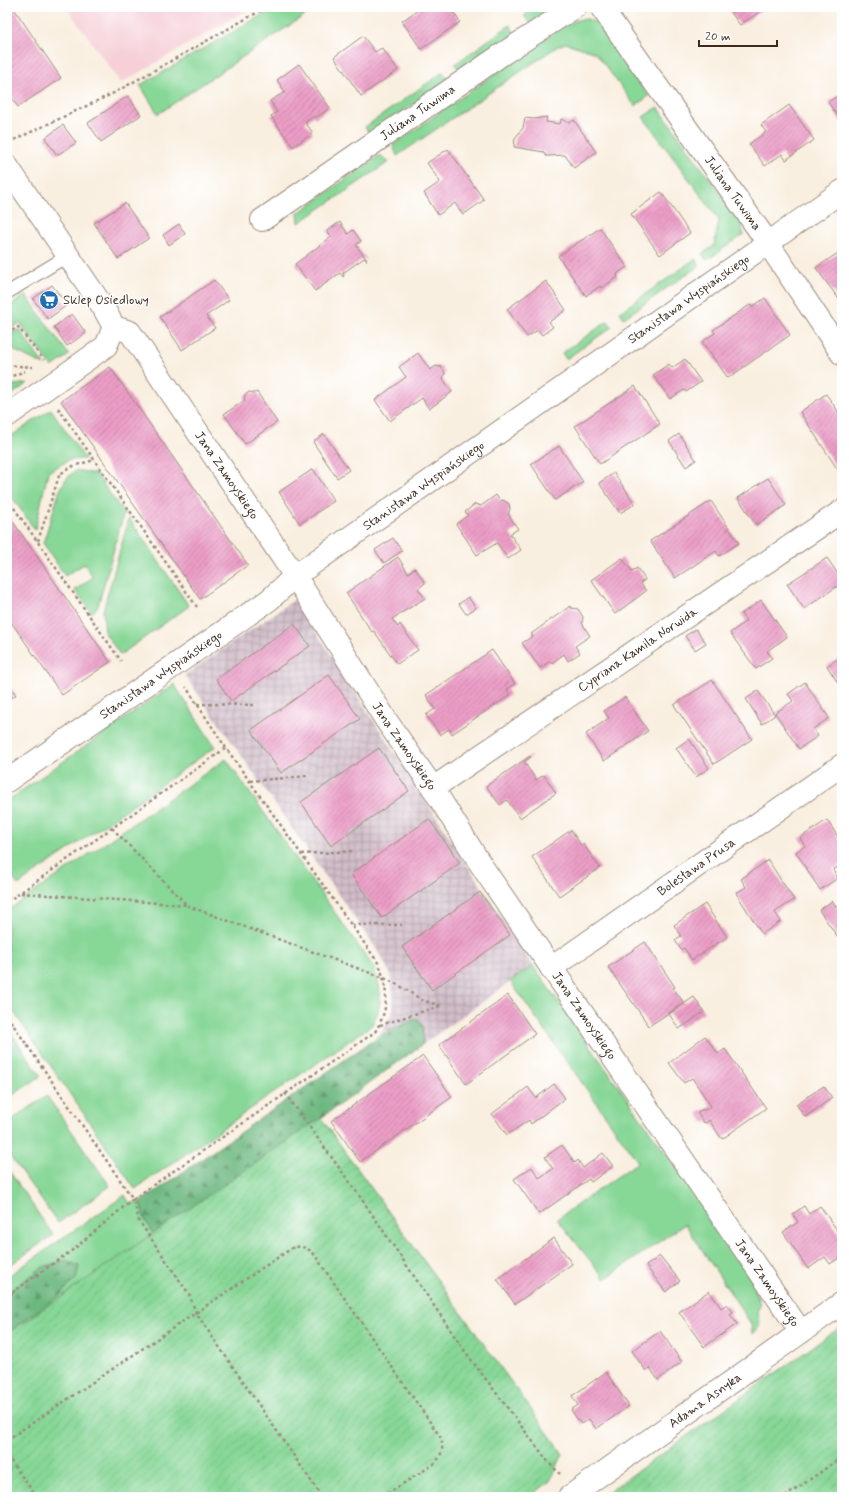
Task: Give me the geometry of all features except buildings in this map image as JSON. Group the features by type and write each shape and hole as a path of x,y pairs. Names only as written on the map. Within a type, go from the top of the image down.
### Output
{"street":[{"name":"Juliana Tuwima","path":"262,220 504,53 575,7"},
{"name":"Juliana Tuwima","path":"601,7 768,243 842,354"},
{"path":"7,166 103,307 114,327 106,346 7,416"},
{"name":"Stanisława Wyspiańskiego","path":"7,781 269,600 294,576 842,191"},
{"name":"Jana Zamoyskiego","path":"114,327 130,332 294,576 386,720 433,788 483,868 801,1332"},
{"name":"Cypriana Kamila Norwida","path":"433,788 842,511"},
{"name":"Bolesława Prusa","path":"551,968 842,766"},
{"name":"Adama Asnyka","path":"569,1497 842,1303"}],"lane":[{"path":"7,293 67,256"}],"path":[{"path":"14,140 112,94 267,7"},
{"path":"7,334 18,327 47,364"},
{"path":"7,365 36,367 7,378"},
{"path":"58,408 197,607"},
{"path":"37,541 61,473 72,466 94,460"},
{"path":"7,498 121,661"},
{"path":"7,1296 74,1248 133,1199 375,1032 382,1020 386,1005 386,989 379,964 249,781 185,687"},
{"path":"197,704 256,705"},
{"path":"7,902 226,748"},
{"path":"249,781 308,776"},
{"path":"112,828 188,906"},
{"path":"301,854 354,850"},
{"path":"20,893 188,906 384,978 422,1000 440,1006 379,1025"},
{"path":"351,925 402,925"},
{"path":"7,1016 133,1199 139,1221 189,1294 196,1313 322,1497"},
{"path":"286,1093 361,1198 464,1350 549,1464 560,1474"},
{"path":"7,1440 292,1248 301,1247 310,1251 441,1438 443,1448 439,1459 434,1464 382,1497"},
{"path":"7,1456 37,1497"},
{"path":"785,1497 842,1456"}],"shaded area":[{"path":"66,7 253,7 121,83"},
{"path":"297,598 309,621 533,966 423,1044 423,1026 416,1018 379,1036 393,1011 393,993 390,973 377,950 185,675"}],"green space":[{"path":"276,7 317,7 158,114 140,85"},
{"path":"536,7 556,7 530,23 524,16"},
{"path":"588,19 596,23 649,96 635,106 596,53 566,43 558,46 397,156 393,145 564,26 577,20"},
{"path":"510,25 515,34 461,71 455,64"},
{"path":"443,72 448,80 370,134 365,127"},
{"path":"658,107 742,224 743,235 707,260 702,254 714,246 719,220 643,117"},
{"path":"380,155 389,162 299,223 298,213"},
{"path":"695,259 700,265 624,318 620,312"},
{"path":"26,295 69,355 52,367 20,323 7,331 7,308"},
{"path":"608,321 612,327 566,359 562,353"},
{"path":"19,329 44,365 7,347 7,337"},
{"path":"28,383 7,398 7,386"},
{"path":"51,409 85,459 69,460 48,472 35,530 7,490 7,439"},
{"path":"76,470 96,474 124,513 98,606 92,613 75,590 93,577 84,564 65,576 43,543 60,490 66,479"},
{"path":"129,518 189,606 120,655 105,633 103,611"},
{"path":"174,684 215,747 18,885 7,870 7,801"},
{"path":"226,759 372,965 380,988 380,1002 372,1025 135,1189 7,1002 7,911"},
{"path":"533,966 729,1242 753,1282 760,1305 757,1311 760,1324 758,1329 752,1334 751,1324 685,1224 605,1279 557,1219 638,1162 510,981"},
{"path":"417,1018 423,1026 423,1044 321,1118 154,1234 145,1220 140,1202 379,1036"},
{"path":"7,1027 41,1076 7,1099"},
{"path":"47,1096 110,1186 58,1223 7,1152 7,1123"},
{"path":"321,1118 563,1454 550,1481 530,1497 7,1497 7,1334"},
{"path":"7,1168 53,1235 7,1267"},
{"path":"125,1195 129,1203 140,1202 145,1220 154,1234 7,1334 7,1277"},
{"path":"66,1260 79,1266 76,1279 60,1295 7,1332 7,1293 43,1267"},
{"path":"842,1326 842,1497 601,1497"}],"place":[{"name":"Sklep Osiedlowy","path":"49,300"}]}
